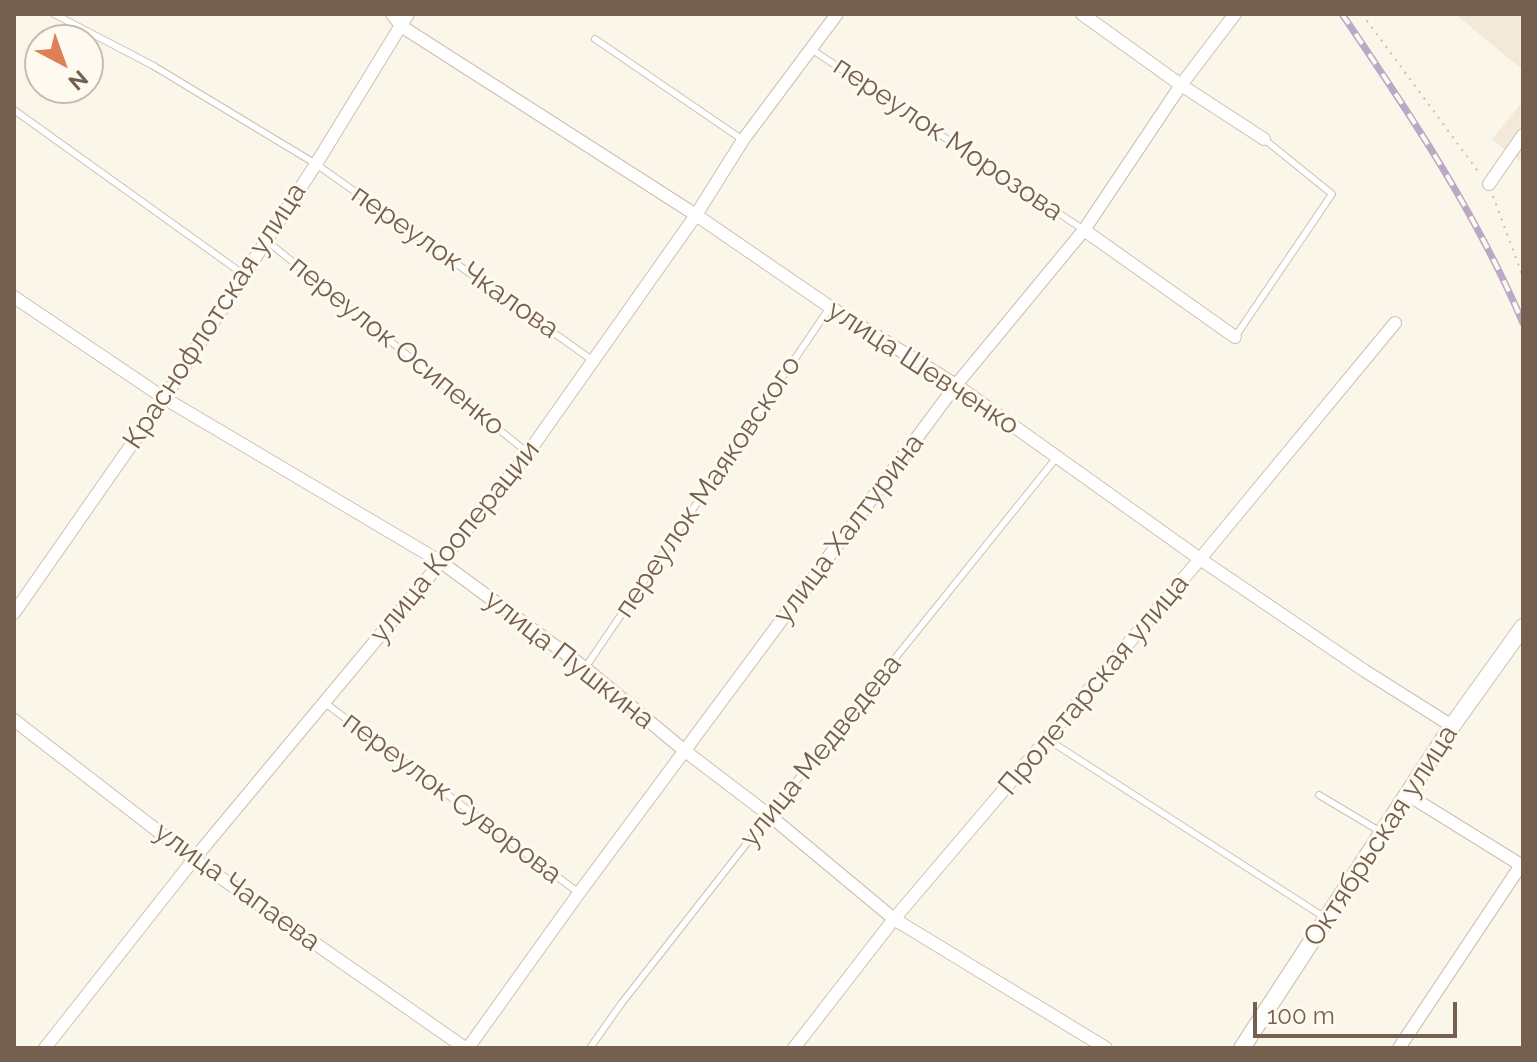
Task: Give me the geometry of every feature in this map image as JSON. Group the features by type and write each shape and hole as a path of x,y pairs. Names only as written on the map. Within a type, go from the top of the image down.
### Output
{"street":[{"name":"улица Шевченко","path":"392,14 401,26 696,215 830,307 956,385 1200,559 1452,726"},
{"name":"Краснофлотская улица","path":"14,613 164,398 316,164 408,14"},
{"name":"улица Кооперации","path":"45,1048 194,859 528,453 696,215 743,140 837,14"},
{"path":"1082,14 1181,85 1264,139"},
{"name":"улица Халтурина","path":"466,1048 956,385 1084,230 1181,85 1235,14"},
{"path":"1489,184 1523,135"},
{"path":"1084,230 1235,337"},
{"name":"улица Пушкина","path":"14,297 164,398 441,562 585,668 894,919 1106,1048"},
{"name":"Пролетарская улица","path":"794,1048 894,919 1200,559 1395,323"},
{"name":"Октябрьская улица","path":"1242,1048 1452,726 1523,627"},
{"name":"улица Чапаева","path":"14,720 194,859 466,1048"},
{"path":"1399,1048 1521,865 1408,795"}],"lane":[{"name":"переулок Чкалова","path":"54,14 152,65 316,164 594,361"},
{"path":"595,39 743,140"},
{"name":"переулок Морозова","path":"811,49 1084,230"},
{"path":"14,110 243,274"},
{"path":"1235,337 1332,194 1264,139"},
{"name":"переулок Осипенко","path":"265,240 528,453"},
{"name":"переулок Маяковского","path":"585,668 830,307"},
{"name":"улица Медведева","path":"590,1048 769,815 1057,457"},
{"name":"переулок Суворова","path":"325,703 579,893"},
{"path":"1047,739 1327,919"},
{"path":"1319,795 1383,834"}],"path":[{"path":"1362,14 1489,184 1523,277"}],"shaded area":[{"path":"1455,14 1523,14 1523,70"},
{"path":"1523,101 1523,163 1492,140"}],"railway":[{"path":"1342,14 1463,202 1523,323"}]}
